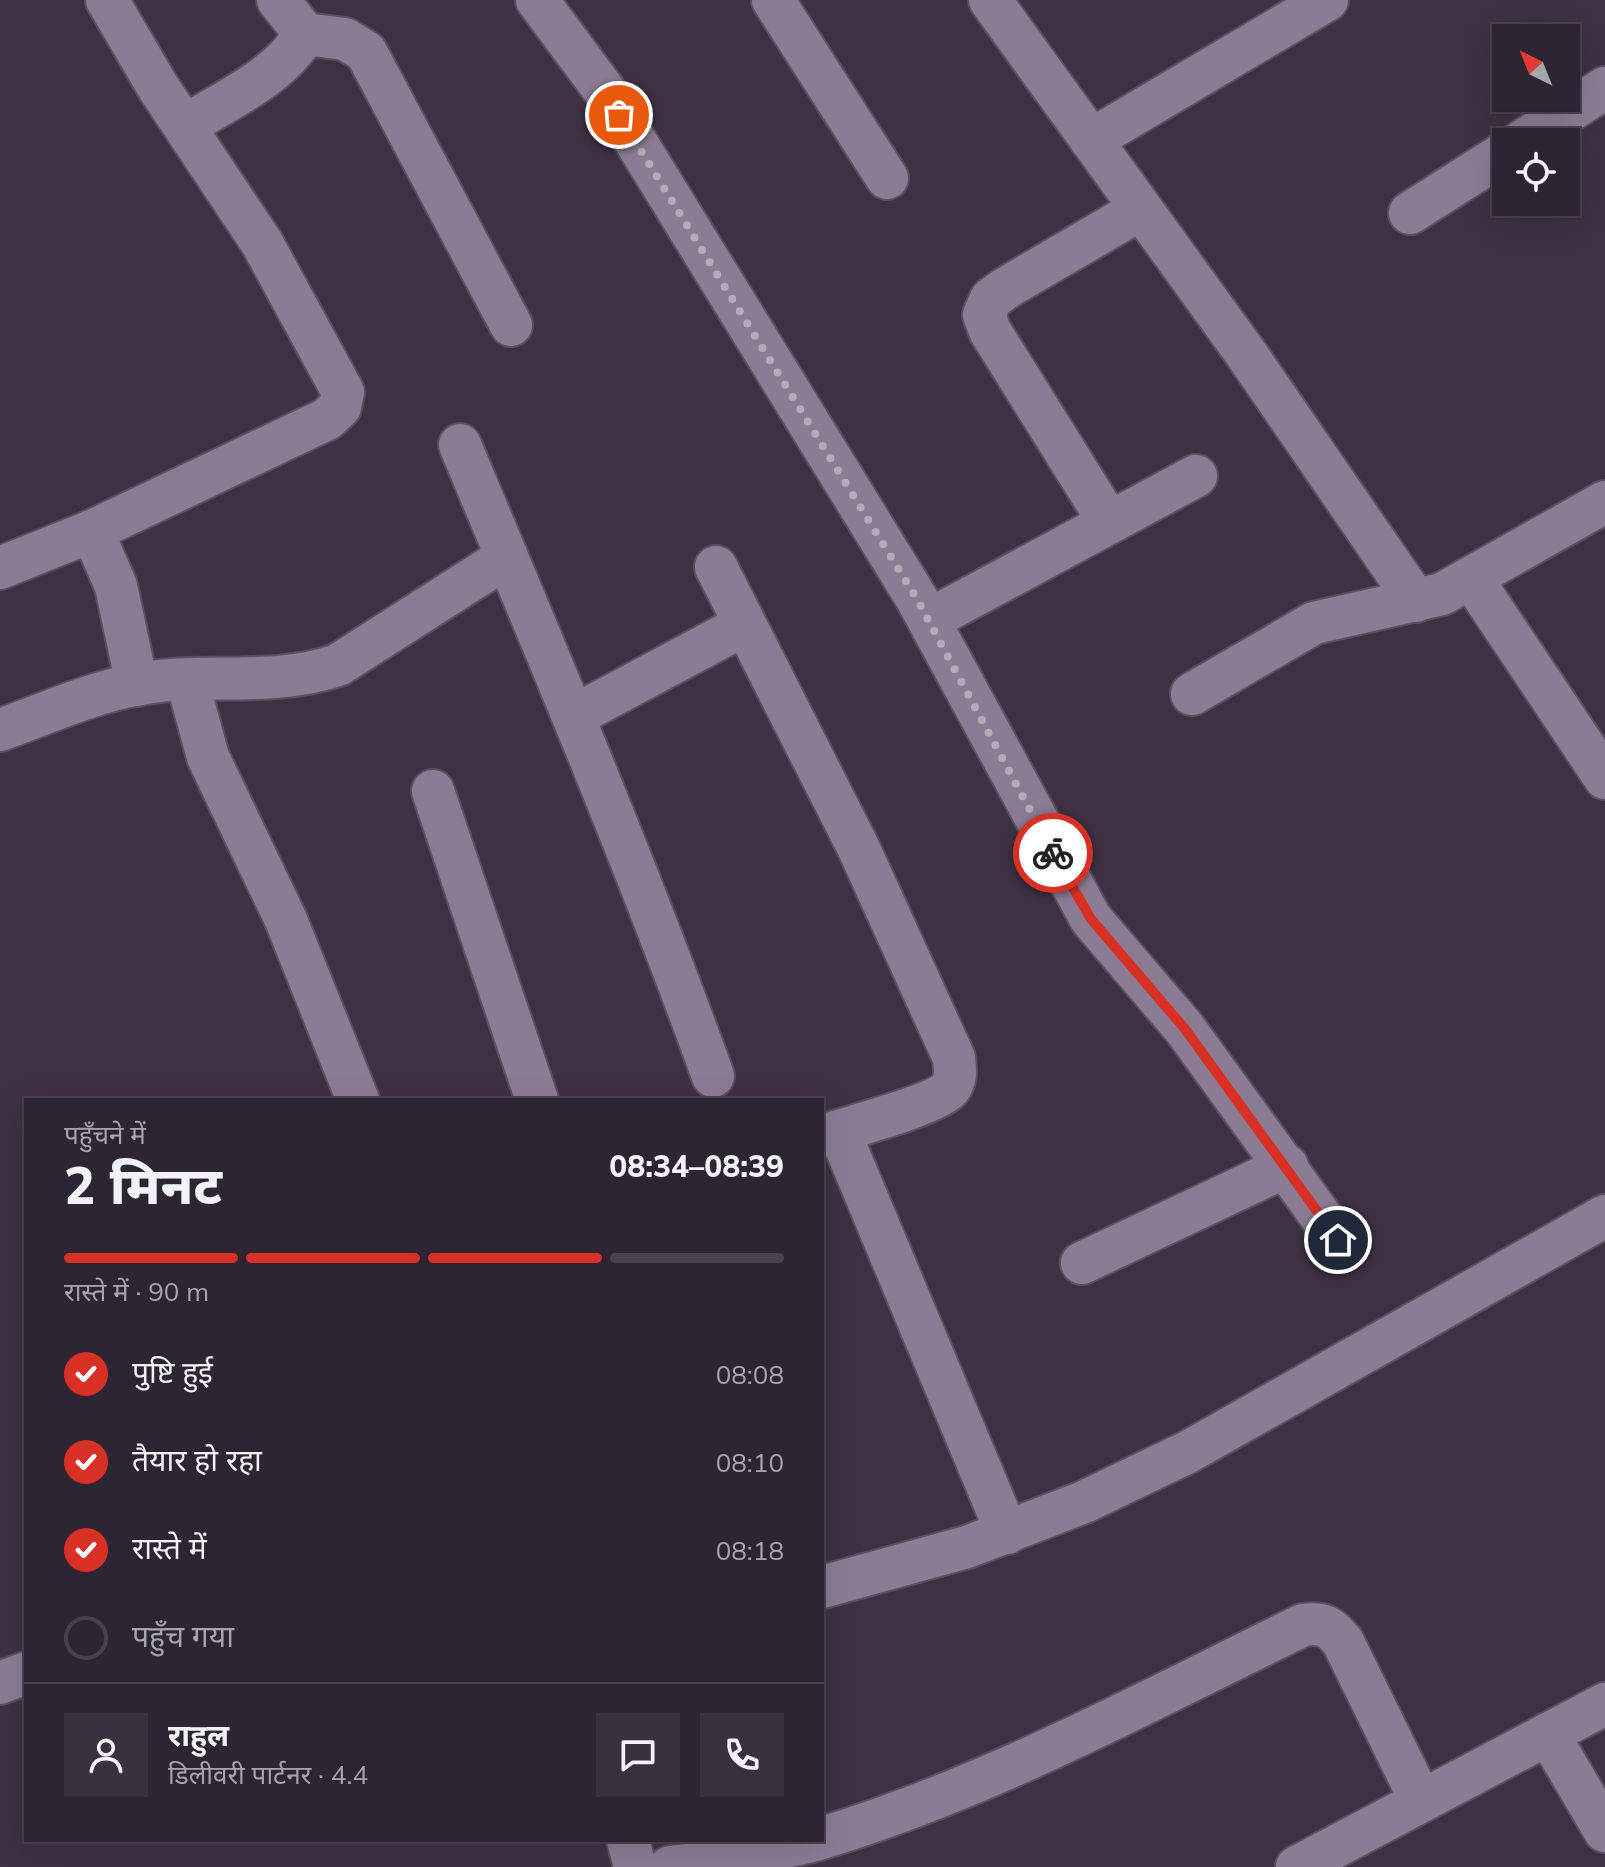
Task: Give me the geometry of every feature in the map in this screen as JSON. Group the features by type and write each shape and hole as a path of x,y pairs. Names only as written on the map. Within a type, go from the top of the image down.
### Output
{"street":[{"path":"0,568 92,531 327,419 340,407 343,392 262,243 107,0"},
{"path":"278,0 305,34 345,39 366,52 511,325"},
{"path":"537,0 604,90 929,620 1091,919 1185,1029 1338,1240"},
{"path":"773,0 887,178"},
{"path":"990,0 1247,355 1416,601"},
{"path":"1091,140 1300,7"},
{"path":"185,126 273,70 297,49 305,34"},
{"path":"1543,128 1605,88"},
{"path":"1410,213 1492,161"},
{"path":"1109,522 990,331 984,315 991,299 1006,288 1141,209"},
{"path":"460,445 655,916 713,1076"},
{"path":"929,620 1196,476"},
{"path":"1192,694 1314,623 1339,615 1416,601 1472,579 1605,502"},
{"path":"92,531 116,586 137,685"},
{"path":"0,730 103,693 137,685 309,675 338,665 507,557"},
{"path":"716,567 859,849 954,1058 956,1077 948,1091 931,1100 830,1133 1007,1533"},
{"path":"1472,579 1605,778"},
{"path":"574,716 744,625"},
{"path":"187,680 208,757 286,920 357,1098"},
{"path":"433,791 536,1098"},
{"path":"1082,1263 1287,1166"},
{"path":"824,1586 919,1562 1007,1533 1084,1502 1188,1452 1605,1216"},
{"path":"824,1837 926,1801 1031,1757 1142,1707 1303,1625 1320,1622 1332,1628 1343,1642 1420,1799"},
{"path":"0,1683 24,1674"},
{"path":"1297,1867 1420,1799 1605,1704"},
{"path":"1548,1734 1605,1831"},
{"path":"629,1842 635,1867"},
{"path":"670,1867 729,1860 807,1842"}],"way so far":[{"path":"619,115 917,599 1053,853"}],"route":[{"path":"1053,853 1091,919 1121,958 1185,1029 1338,1240"}]}
